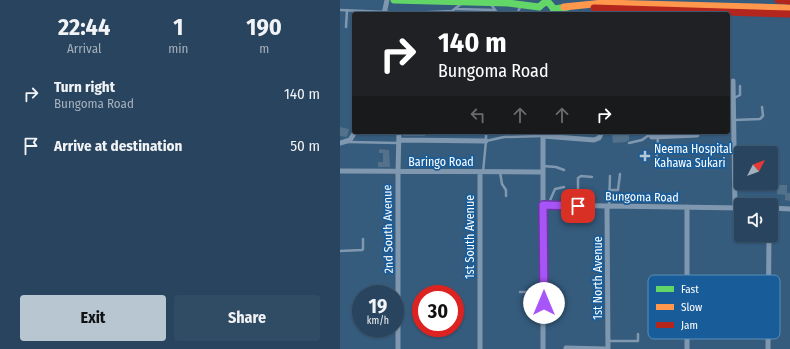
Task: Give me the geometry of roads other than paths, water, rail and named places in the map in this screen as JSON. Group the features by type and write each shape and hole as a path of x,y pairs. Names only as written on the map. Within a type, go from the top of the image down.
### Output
{"main road":[{"path":"394,0 462,3 492,2 610,11 670,12"},
{"path":"778,0 790,1"},
{"path":"564,7 603,3 790,8"},
{"path":"730,13 790,14"}],"street":[{"path":"384,12 387,0"},
{"path":"731,85 733,98 732,118 734,175"},
{"path":"340,143 347,142 354,134"},
{"name":"2nd South Avenue","path":"398,349 399,134"},
{"path":"544,349 546,205 542,169 543,134 594,140 599,138 601,134"},
{"path":"648,134 658,137 681,134 697,135"},
{"path":"399,142 486,141"},
{"name":"Baringo Road","path":"340,171 482,173 542,169"},
{"name":"1st South Avenue","path":"480,349 482,173"},
{"name":"Bungoma Road","path":"546,205 734,208"},
{"name":"1st North Avenue","path":"607,349 608,206"},
{"path":"687,207 688,275"},
{"path":"778,208 790,209"},
{"path":"769,242 769,275"},
{"path":"768,339 768,349"},
{"path":"566,348 607,349"}],"lane":[{"path":"438,12 452,11 456,9 495,10 492,2"},
{"path":"456,9 462,3"},
{"path":"518,12 521,4"},
{"path":"340,10 372,12"},
{"path":"346,27 347,10"},
{"path":"733,98 740,95 740,86"},
{"path":"732,118 760,120 762,116 762,107"},
{"path":"482,173 486,134"},
{"path":"486,141 504,137 543,134"},
{"path":"629,143 642,140 648,134"},
{"path":"656,163 658,137"},
{"path":"347,142 399,142"},
{"path":"542,169 556,167 564,170"},
{"path":"500,172 502,184 506,190 506,196"},
{"path":"610,190 618,190 620,174"},
{"path":"578,206 578,178 581,176 592,177"},
{"path":"608,206 610,176"},
{"path":"546,205 555,189 564,187"},
{"path":"340,251 364,249 363,239"},
{"path":"520,292 544,292"},
{"path":"608,341 638,341 638,334"}],"place":[{"name":"Neema Hospital Kahawa Sukari","path":"645,156"}]}
